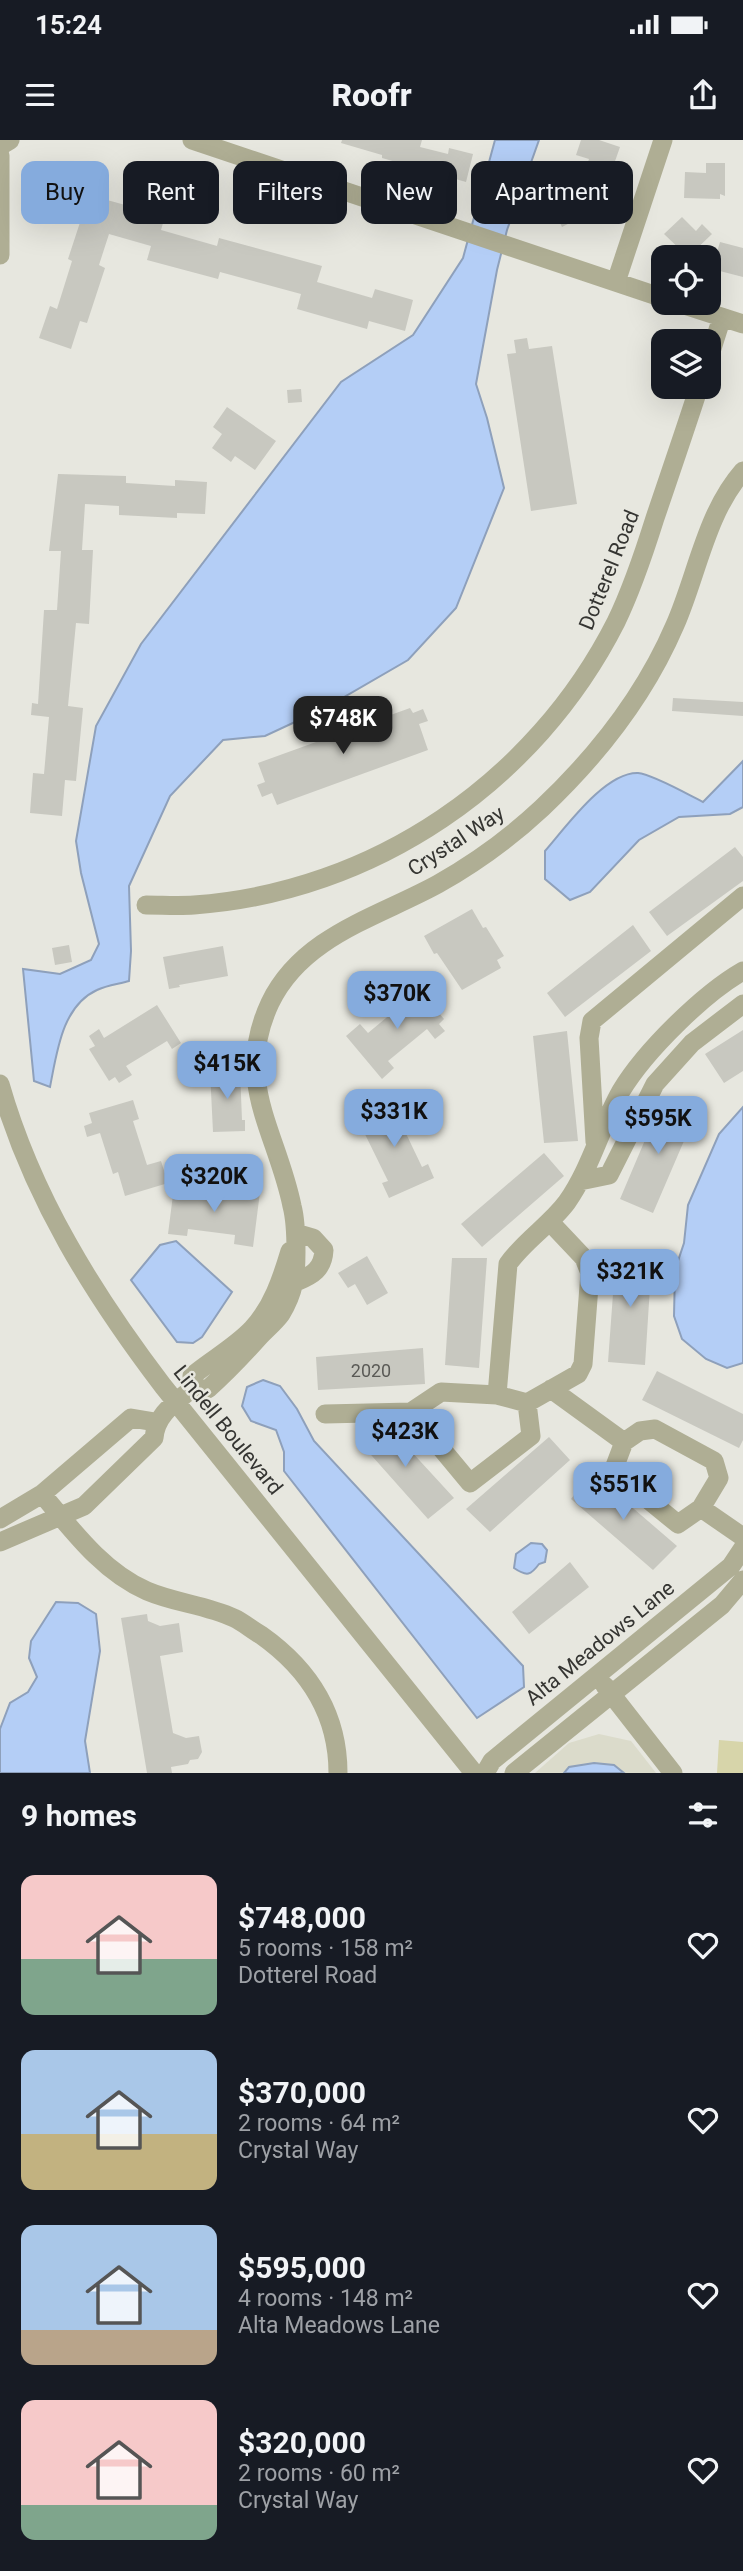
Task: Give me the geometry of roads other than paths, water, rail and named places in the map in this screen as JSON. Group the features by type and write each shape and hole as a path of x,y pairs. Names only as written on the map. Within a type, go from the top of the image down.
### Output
{"street":[{"path":"0,146 10,140"},
{"path":"192,140 651,294"},
{"path":"616,282 663,140"},
{"path":"0,155 0,255"},
{"path":"716,315 743,324"},
{"path":"718,329 722,317"},
{"name":"Dotterel Road","path":"146,905 194,905 256,897 301,886 350,869 388,852 433,826 499,776 556,715 581,682 617,619 642,558 695,399"},
{"name":"Crystal Way","path":"0,1542 84,1506 154,1438 155,1422 175,1402 193,1388 208,1389 281,1315 296,1282 296,1233 289,1194 256,1086 258,1040 276,993 296,965 312,950 331,937 438,883 475,861 536,814 582,768 610,734 654,666 682,607 722,499 743,471"},
{"path":"596,1146 589,1038 592,1021 743,896"},
{"path":"497,1395 508,1264 519,1248 550,1223 580,1181 622,1090 664,1036 706,998 743,971"},
{"path":"580,1181 609,1175 655,1084 692,1043 743,1004"},
{"name":"Lindell Boulevard","path":"0,1084 22,1146 61,1233 118,1326 175,1402 474,1773"},
{"path":"325,1413 411,1412 441,1392 497,1395 527,1403 578,1374 583,1364 590,1273 584,1258 550,1223"},
{"name":"Crystal Way","path":"296,1233 313,1238 324,1250 321,1266 313,1275 296,1282"},
{"name":"Crystal Way","path":"193,1388 192,1376 252,1329 267,1309 281,1280 296,1233"},
{"path":"551,1389 624,1442"},
{"path":"411,1412 470,1483 531,1436 527,1403"},
{"path":"0,1519 42,1494 131,1418 155,1422"},
{"path":"654,1429 714,1461 719,1478 701,1508 678,1524 613,1471 624,1442 640,1431 654,1429"},
{"path":"42,1494 82,1542 130,1581 148,1592 197,1604 236,1618 285,1653 306,1677 330,1719 337,1750 338,1773"},
{"path":"701,1508 743,1537"},
{"name":"Alta Meadows Lane","path":"485,1773 492,1760 731,1566 743,1548"},
{"path":"514,1773 722,1605 743,1580"},
{"path":"597,1675 673,1773"}],"water":[{"path":"495,140 539,140 532,161 489,161"},
{"path":"472,224 509,224 497,270 476,384 504,488 456,608 408,660 325,708 265,736 223,740 170,796 129,886 129,981 97,990 85,997 76,1007 63,1031 50,1087 34,1081 23,969 60,974 91,960 99,944 76,841 96,726 141,644 341,382 413,335 463,258"},
{"path":"743,761 743,807 730,814 679,817 639,840 590,892 570,900 545,879 545,851 587,803 612,781 625,775 644,774 703,802"},
{"path":"743,1107 743,1363 727,1368 706,1359 682,1339 674,1316 675,1270 684,1243 688,1205 719,1134"},
{"path":"176,1241 232,1292 202,1337 193,1343 177,1342 131,1280 160,1245"},
{"path":"263,1380 280,1386 297,1409 314,1441 523,1666 524,1687 477,1718 284,1471 284,1452 276,1430 251,1421 242,1406 247,1387"},
{"path":"531,1543 542,1544 547,1550 545,1562 526,1574 514,1568 516,1554"},
{"path":"56,1602 78,1603 96,1614 100,1651 85,1741 90,1773 0,1773 0,1729 10,1703 28,1692 37,1677 29,1658 31,1641"},
{"path":"594,1763 614,1765 624,1773 564,1773 569,1767"}]}
